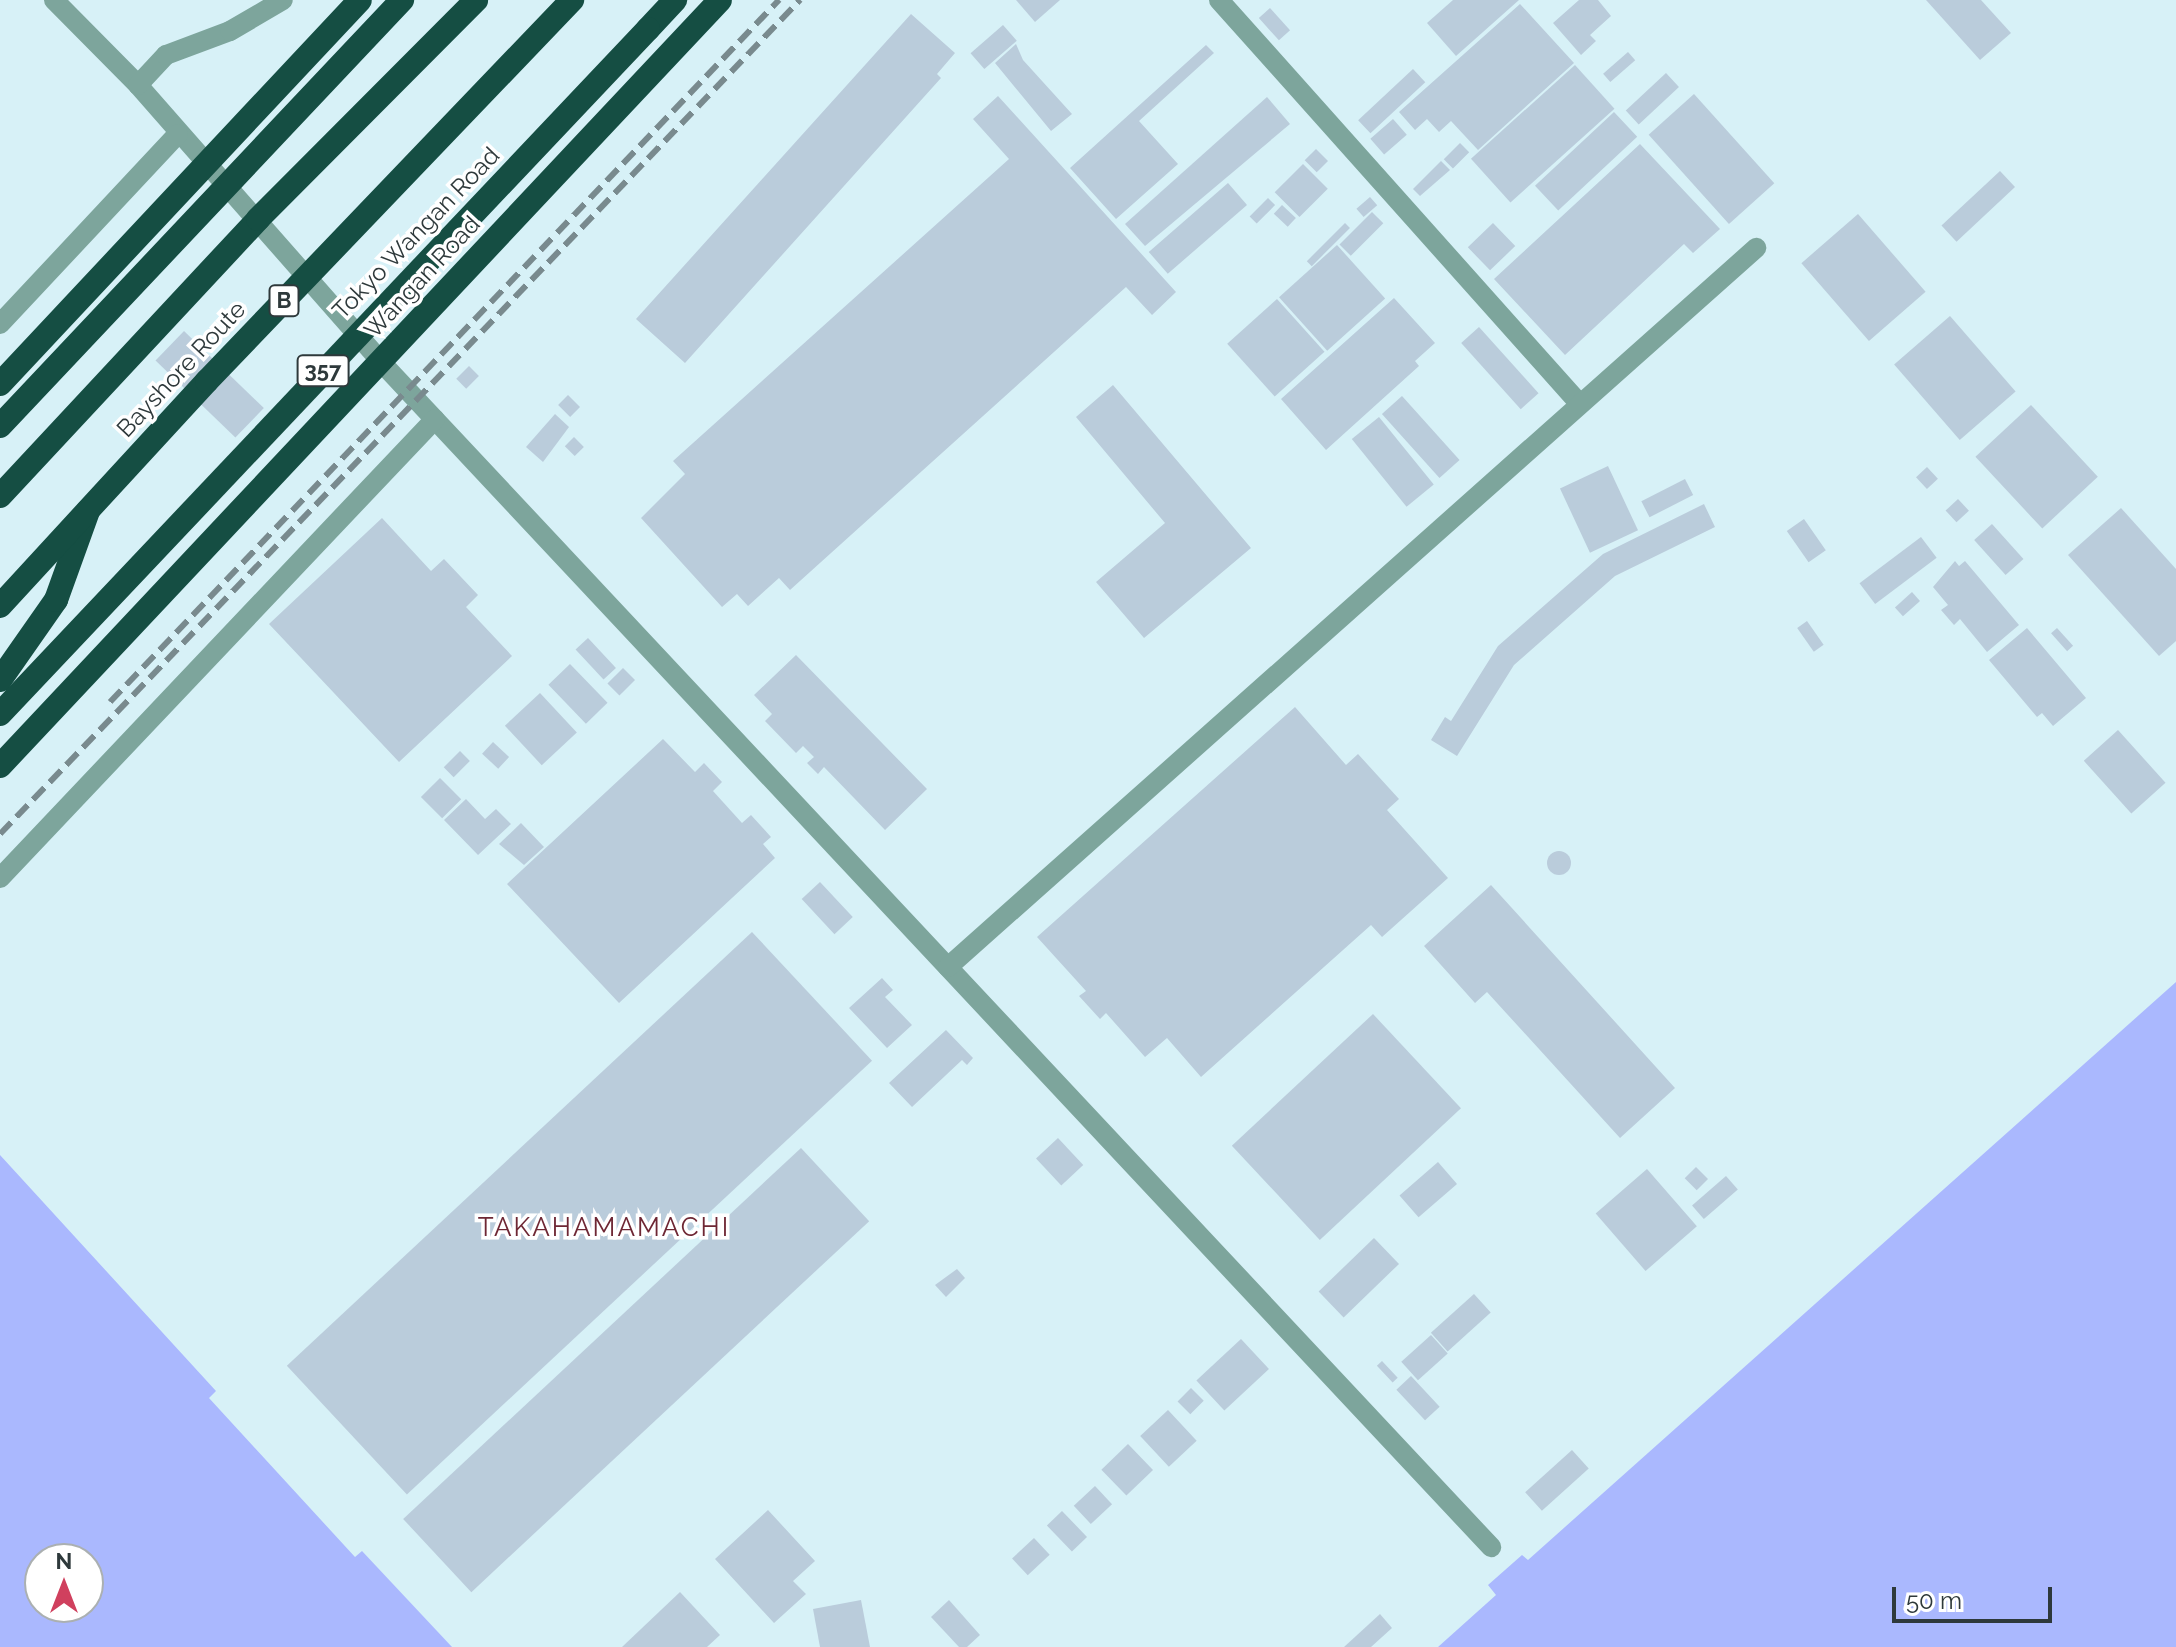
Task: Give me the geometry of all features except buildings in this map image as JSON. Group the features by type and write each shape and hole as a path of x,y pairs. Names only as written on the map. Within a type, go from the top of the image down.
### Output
{"highway":[{"path":"0,384 360,0"},
{"path":"0,426 402,0"},
{"name":"Bayshore Route","path":"0,496 258,219 476,0"},
{"name":"Bayshore Route","path":"0,606 572,0"},
{"name":"Tokyo Wangan Road","path":"0,714 675,0"},
{"name":"Wangan Road","path":"0,766 720,0"},
{"path":"0,680 56,600 88,511"}],"street":[{"path":"54,0 138,85 205,167 381,362 1491,1547"},
{"path":"138,85 166,55 188,43 230,31 283,0"},
{"path":"1219,0 1578,402"},
{"path":"0,324 178,134"},
{"path":"948,967 1578,402 1756,248"},
{"path":"0,878 435,419"}],"water":[{"path":"2176,982 2176,1647 1438,1647 1496,1595 1488,1585 1522,1555 1528,1560"},
{"path":"0,1155 216,1391 209,1398 355,1557 362,1551 452,1647 0,1647"}],"railway":[{"path":"110,702 779,0"},
{"path":"0,834 800,0"}],"district":[{"name":"TAKAHAMAMACHI","path":"604,1228"}]}
